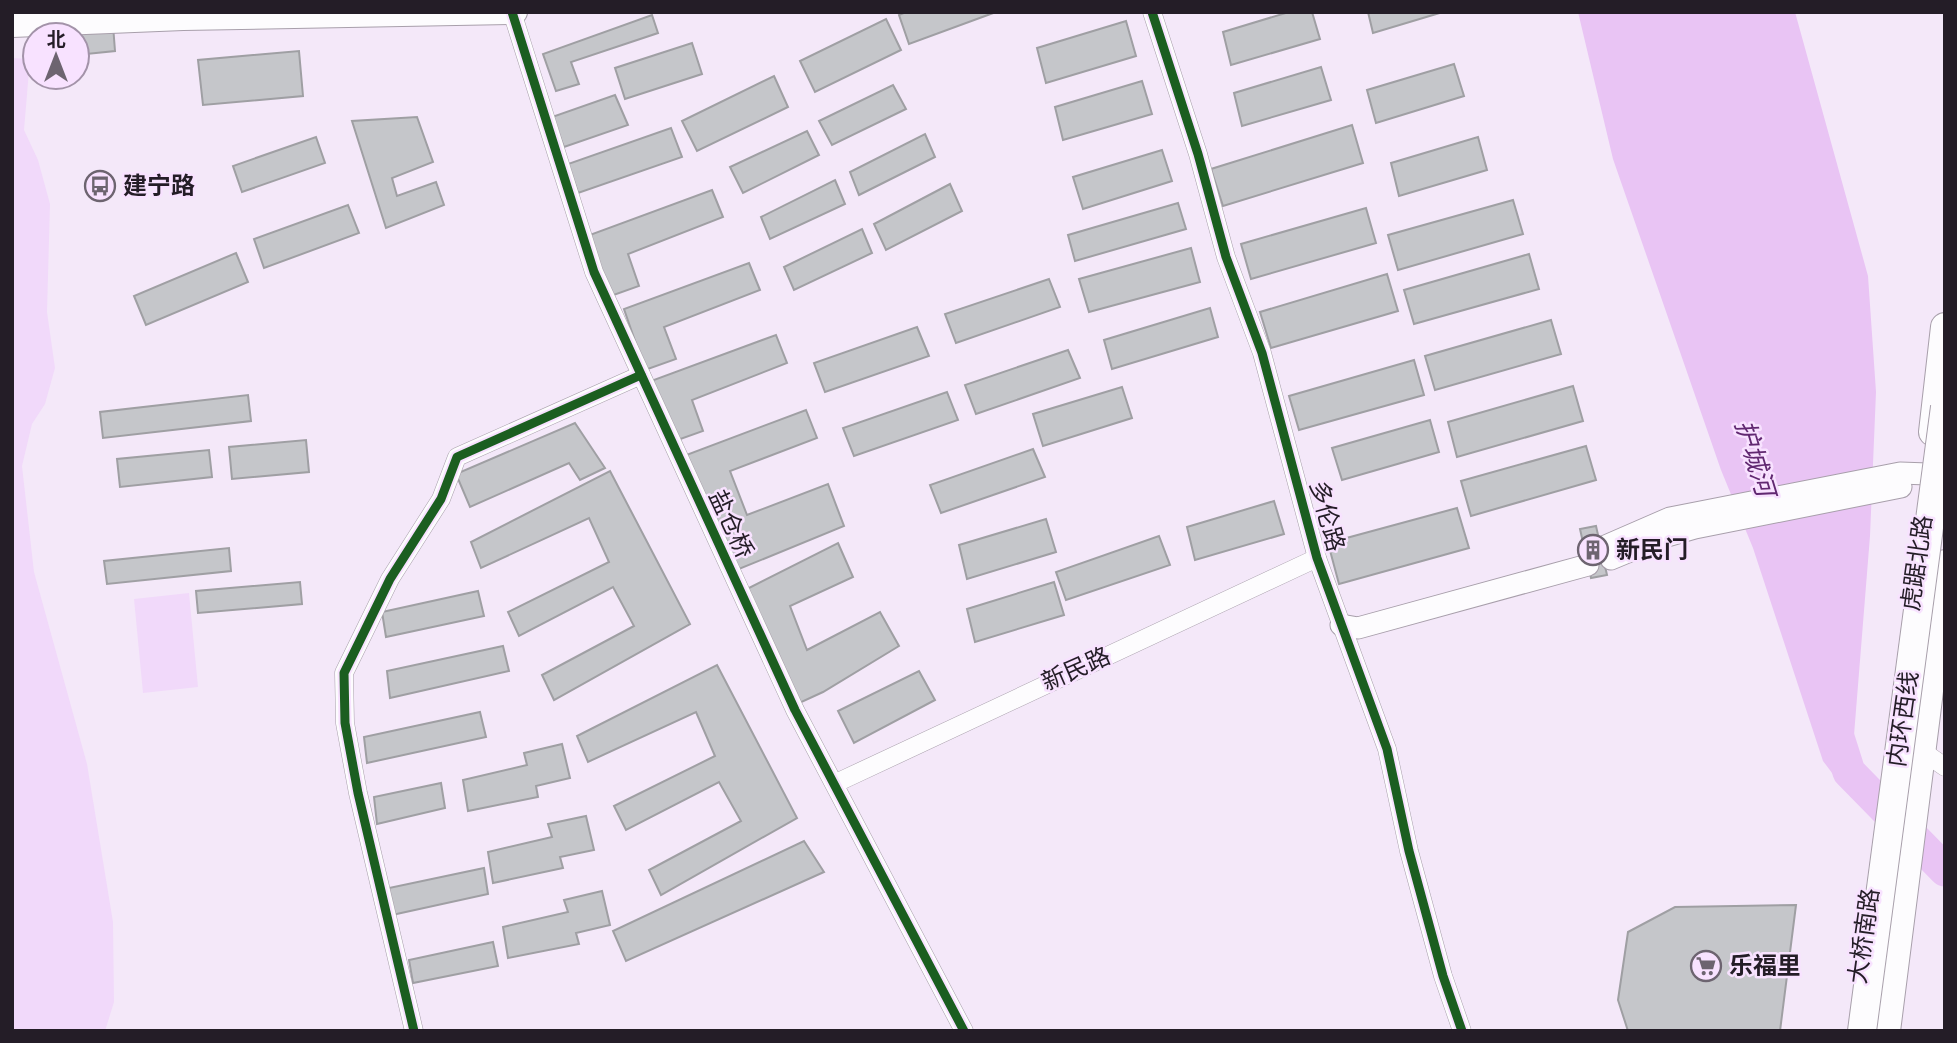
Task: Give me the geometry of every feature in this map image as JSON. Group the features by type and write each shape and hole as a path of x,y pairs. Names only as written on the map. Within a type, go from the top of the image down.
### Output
{"main road":[{"path":"12,25 183,18 513,13"},
{"name":"虎踞北路","path":"1876,842 1894,716 1937,474 1945,327"},
{"name":"内环西线","path":"1862,1031 1945,407"},
{"name":"大桥南路","path":"1886,1031 1945,564"},
{"name":"大桥南路","path":"1851,1031 1876,842"}],"street":[{"name":"多伦路","path":"1152,12 1198,154 1226,257 1262,353 1317,558 1387,749 1436,951 1462,1031"},
{"name":"盐仓桥","path":"513,13 594,272 795,710 836,783 964,1031"},
{"path":"414,1031 358,793 345,723 344,673 390,579 441,499 457,457 641,375"},
{"path":"1341,625 1358,628 1594,557 1671,518 1728,514 1879,484 1900,473 1937,474"},
{"name":"新民路","path":"836,783 1317,558"},
{"path":"1922,751 1945,767"}],"shaded area":[{"path":"12,58 21,58 21,91 27,91 24,130 38,160 50,204 47,312 55,368 45,404 32,424 22,466 34,572 87,764 113,922 114,1002 105,1031 12,1031"},
{"path":"189,593 198,687 143,693 134,599"}],"water":[{"path":"1578,12 1795,12 1868,276 1876,392 1870,536 1850,785 1845,790 1823,761 1753,548 1721,470 1613,159"}],"building":[{"path":"112,12 115,51 91,54 91,22"},
{"path":"906,12 996,12 909,44 899,15"},
{"path":"1289,12 1312,12 1320,39 1231,65 1223,32"},
{"path":"1368,12 1443,12 1373,33"},
{"path":"652,15 658,33 571,62 579,84 556,91 543,54"},
{"path":"886,19 901,50 815,92 800,61"},
{"path":"1126,21 1136,56 1046,83 1037,48"},
{"path":"692,43 702,74 625,99 615,68"},
{"path":"299,51 303,96 203,105 198,60"},
{"path":"1454,64 1464,96 1376,123 1367,90"},
{"path":"1321,67 1331,100 1242,126 1234,93"},
{"path":"774,76 788,107 697,151 682,121"},
{"path":"1142,81 1152,114 1063,140 1055,107"},
{"path":"893,85 906,109 832,145 819,121"},
{"path":"615,95 628,125 564,147 552,117"},
{"path":"417,117 433,162 392,178 397,196 436,182 444,205 386,228 352,121"},
{"path":"1352,125 1363,163 1223,206 1211,169"},
{"path":"671,128 682,157 578,193 568,164"},
{"path":"807,131 819,155 743,193 730,167"},
{"path":"925,134 935,157 859,195 850,172"},
{"path":"316,137 325,163 242,192 233,166"},
{"path":"1478,137 1487,170 1399,196 1391,163"},
{"path":"1162,150 1172,181 1083,209 1073,177"},
{"path":"835,180 845,204 770,239 761,217"},
{"path":"950,184 962,211 886,250 874,224"},
{"path":"712,190 723,217 628,254 639,286 608,297 587,236"},
{"path":"1513,200 1523,234 1398,270 1388,235"},
{"path":"1178,203 1186,229 1075,261 1068,235"},
{"path":"348,205 359,233 264,268 254,239"},
{"path":"1366,208 1376,243 1251,279 1241,244"},
{"path":"862,229 872,253 794,290 784,267"},
{"path":"1191,248 1200,282 1089,312 1079,279"},
{"path":"236,253 248,282 146,325 134,296"},
{"path":"1529,254 1539,289 1414,324 1404,290"},
{"path":"749,263 760,290 664,327 676,359 645,370 624,309"},
{"path":"1387,274 1398,311 1271,348 1260,312"},
{"path":"1049,279 1060,307 956,343 945,314"},
{"path":"1210,308 1218,337 1112,369 1104,340"},
{"path":"1551,320 1561,354 1435,390 1425,356"},
{"path":"917,327 929,356 825,392 814,363"},
{"path":"776,335 787,363 692,400 703,431 672,442 651,381"},
{"path":"1068,350 1080,378 976,414 965,385"},
{"path":"1414,360 1424,395 1299,430 1289,396"},
{"path":"1573,386 1583,421 1457,457 1448,422"},
{"path":"1122,387 1132,418 1043,446 1033,414"},
{"path":"947,392 958,420 854,456 843,428"},
{"path":"248,395 251,421 103,438 100,412"},
{"path":"806,410 817,438 730,471 747,515 828,484 844,526 734,571 681,457"},
{"path":"1430,420 1439,452 1342,480 1332,448"},
{"path":"575,423 605,468 580,480 569,463 470,507 456,474"},
{"path":"306,440 309,472 232,479 229,447"},
{"path":"1586,446 1596,480 1471,516 1461,481"},
{"path":"1033,449 1045,477 941,513 930,485"},
{"path":"209,450 212,477 120,487 117,459"},
{"path":"610,471 690,624 554,700 542,675 634,626 613,587 519,636 508,612 609,562 589,518 481,568 471,542"},
{"path":"1274,501 1284,534 1195,560 1187,527"},
{"path":"1457,508 1469,548 1339,584 1328,543"},
{"path":"1046,519 1056,552 967,579 959,545"},
{"name":"新民门","path":"1596,526 1607,575 1591,578 1580,529"},
{"path":"1159,536 1170,565 1066,600 1056,572"},
{"path":"838,543 853,577 790,606 807,650 880,612 899,646 823,692 795,705 741,592"},
{"path":"229,548 231,571 107,584 104,561"},
{"path":"300,582 302,604 198,613 196,591"},
{"path":"1054,582 1064,615 975,642 967,609"},
{"path":"478,591 484,616 386,637 382,612"},
{"path":"503,646 509,671 390,698 387,671"},
{"path":"717,665 797,818 661,895 649,870 741,821 719,782 626,830 614,806 715,756 696,712 588,762 577,736"},
{"path":"919,671 935,700 854,743 838,711"},
{"path":"480,712 486,737 367,763 364,737"},
{"path":"562,744 570,778 536,786 538,797 468,811 463,780 527,765 524,753"},
{"path":"441,783 445,808 377,824 374,797"},
{"path":"586,816 594,850 560,857 563,868 493,883 488,852 552,837 548,824"},
{"path":"804,841 824,872 626,961 613,931"},
{"path":"484,868 488,894 392,915 389,888"},
{"path":"602,891 610,925 576,933 579,944 508,958 503,927 568,912 564,900"},
{"name":"乐福里","path":"1796,905 1780,1031 1628,1031 1618,1000 1628,932 1675,907"},
{"path":"493,942 498,966 413,983 409,960"}],"waterway":[{"name":"护城河","path":"1836,731 1849,772 1945,870"}],"tunnel":[{"path":"1585,552 1601,548"}],"cycle path":[{"path":"512,12 594,272 795,710 964,1031"},
{"path":"1152,12 1198,154 1226,257 1262,353 1317,558 1387,749 1409,851 1443,976 1462,1031"},
{"path":"414,1031 358,793 345,723 344,673 390,579 441,499 457,457 641,375"}],"place":[{"name":"建宁路","path":"100,186"},
{"name":"新民门","path":"1593,550"},
{"name":"乐福里","path":"1706,966"}]}
